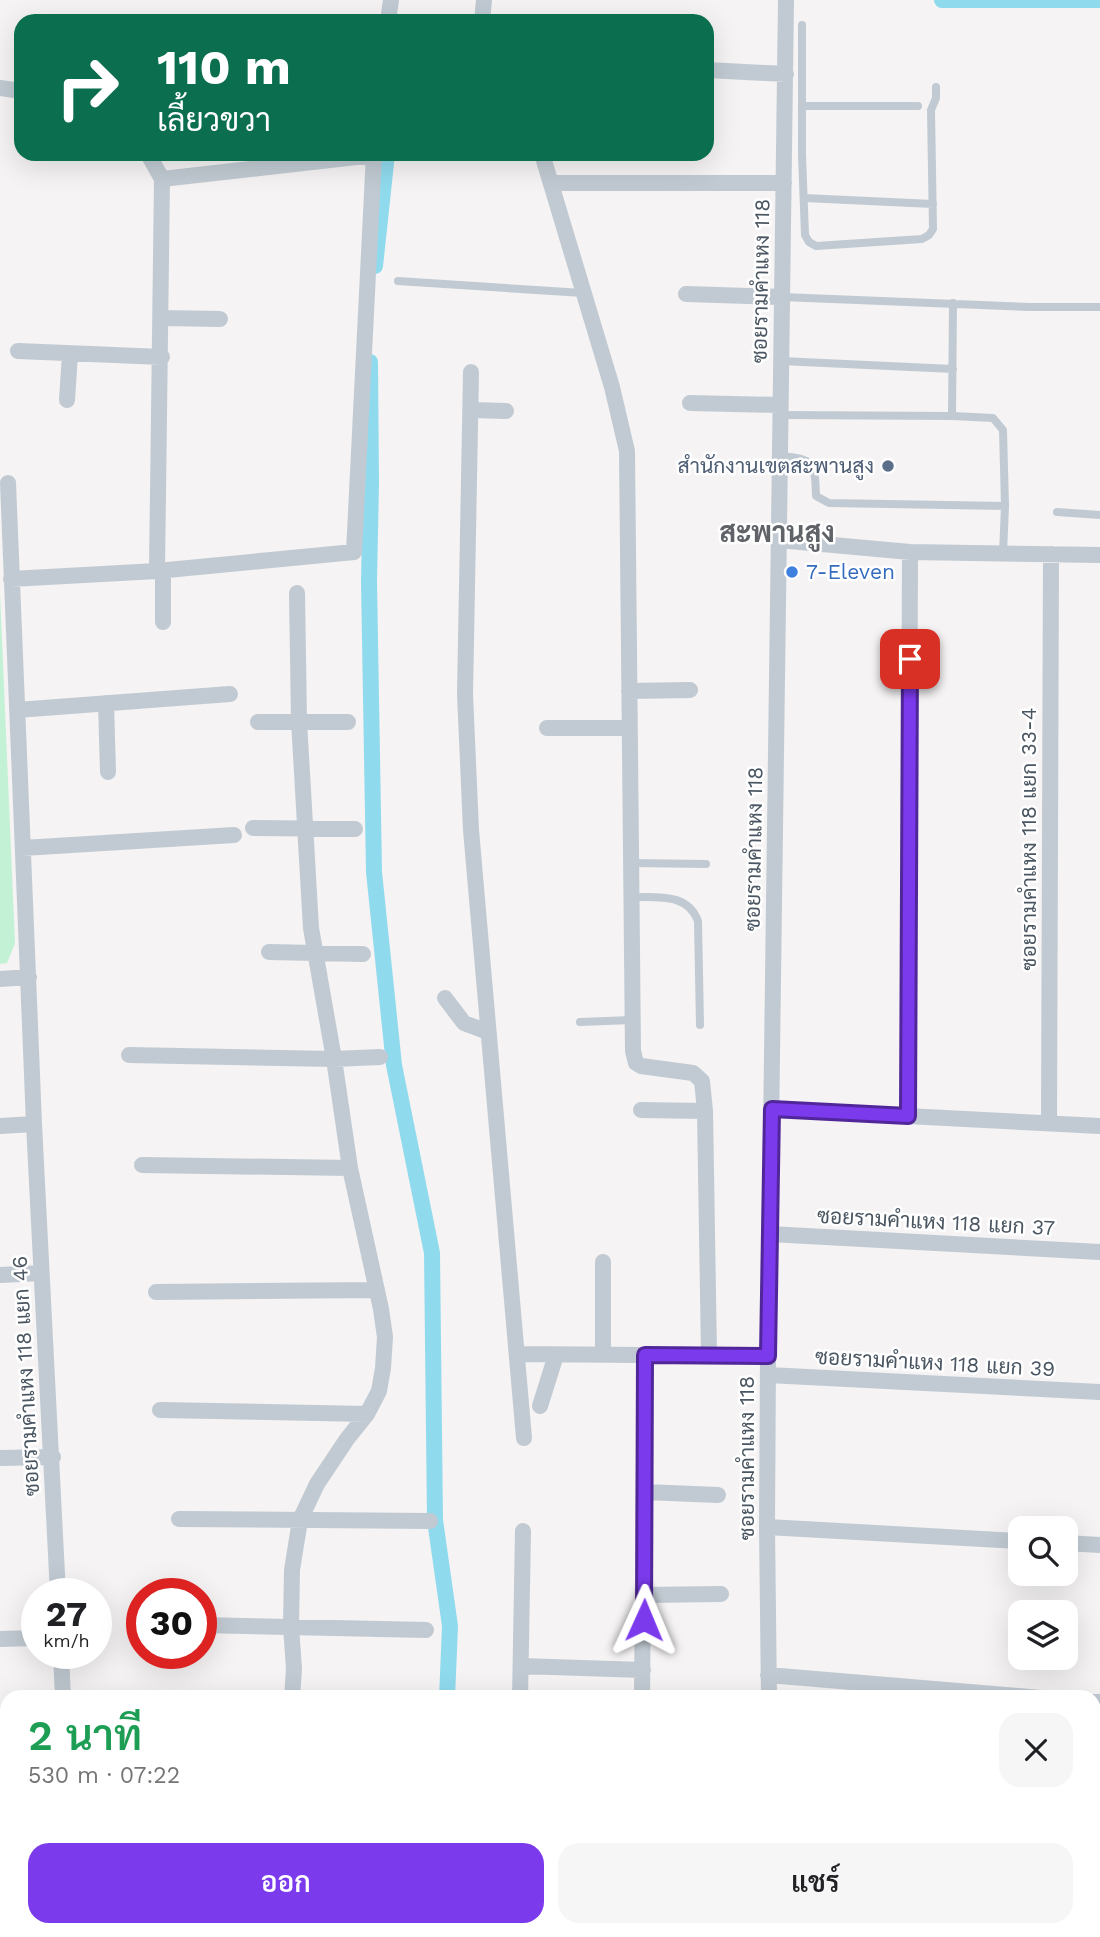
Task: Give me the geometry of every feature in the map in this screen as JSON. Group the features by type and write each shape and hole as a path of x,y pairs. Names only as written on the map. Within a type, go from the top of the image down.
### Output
{"street":[{"name":"ซอยรามคำแหง 118","path":"769,1690 768,1356 787,7"},
{"path":"714,71 786,74"},
{"path":"152,161 162,180 160,571 163,622"},
{"path":"162,180 323,161"},
{"path":"11,579 160,571 354,552 374,161"},
{"path":"544,161 612,387 627,451 633,1051 636,1063 641,1066 693,1073 702,1081 705,1111 709,1355"},
{"path":"551,183 784,183"},
{"path":"686,294 782,297"},
{"path":"162,318 220,320"},
{"path":"18,351 162,357"},
{"path":"67,401 71,354"},
{"path":"471,372 466,694 471,830 524,1438"},
{"path":"690,403 780,410"},
{"path":"471,410 506,411"},
{"name":"ซอยรามคำแหง 118 แยก 46","path":"8,484 34,1124 57,1578"},
{"path":"778,540 910,552 1100,555"},
{"path":"908,1116 910,552"},
{"name":"ซอยรามคำแหง 118 แยก 33-4","path":"1049,1124 1051,554"},
{"path":"293,1690 291,1626 294,1548 300,1520 331,1461 368,1414 379,1391 385,1337 349,1168 334,1059 311,928 299,721 297,593"},
{"path":"629,691 690,690"},
{"path":"17,710 230,694"},
{"path":"106,704 108,772"},
{"path":"258,722 348,722"},
{"path":"547,727 629,728"},
{"path":"253,828 355,829"},
{"path":"23,848 234,835"},
{"path":"269,952 363,954"},
{"path":"0,979 29,977"},
{"path":"445,998 464,1023 488,1032"},
{"path":"129,1055 334,1059 380,1057"},
{"path":"772,1109 1100,1126"},
{"path":"641,1110 705,1111"},
{"path":"0,1126 34,1124"},
{"path":"142,1165 349,1168"},
{"name":"ซอยรามคำแหง 118 แยก 37","path":"770,1234 1100,1252"},
{"path":"603,1262 603,1355"},
{"path":"0,1275 41,1273"},
{"path":"156,1292 377,1290"},
{"path":"518,1354 768,1356"},
{"path":"540,1406 556,1355"},
{"path":"642,1690 645,1355"},
{"name":"ซอยรามคำแหง 118 แยก 39","path":"768,1375 1100,1392"},
{"path":"160,1410 368,1414"},
{"path":"0,1458 53,1457"},
{"path":"645,1492 718,1495"},
{"path":"179,1519 430,1521"},
{"path":"767,1527 1008,1540"},
{"path":"520,1690 523,1531"},
{"path":"1078,1544 1100,1545"},
{"path":"645,1595 721,1594"},
{"path":"217,1625 426,1630"},
{"path":"0,1639 21,1638"},
{"path":"521,1666 643,1670"},
{"path":"62,1669 63,1690"},
{"path":"768,1675 946,1690"}],"lane":[{"path":"802,25 805,235 809,242 817,246 922,239 929,236 933,229 931,104 936,98 936,86"},
{"path":"802,106 918,106"},
{"path":"785,155 802,155"},
{"path":"804,198 933,204"},
{"path":"398,281 583,293"},
{"path":"782,297 1029,307 1100,307"},
{"path":"952,416 953,303"},
{"path":"781,361 953,369"},
{"path":"780,410 993,418 1003,430 1003,554"},
{"path":"780,456 803,458 810,463 815,476 816,496 828,503 1005,506"},
{"path":"1057,512 1100,515"},
{"path":"630,863 706,864"},
{"path":"631,897 679,899 695,913 698,921 700,1025"},
{"path":"580,1022 632,1020"}],"green space":[{"path":"0,594 15,943 7,963 0,964"}],"waterway":[{"path":"942,0 1098,0"},
{"path":"375,266 386,161"},
{"path":"370,362 369,581 374,872 394,1065 432,1253 435,1520 450,1626 447,1690"}],"place":[{"name":"สำนักงานเขตสะพานสูง","path":"888,466"},
{"name":"7-Eleven","path":"792,572"}],"district":[{"name":"สะพานสูง","path":"777,532"}],"route":[{"path":"644,1620 645,1355 768,1356 772,1109 908,1116 910,659"}]}
